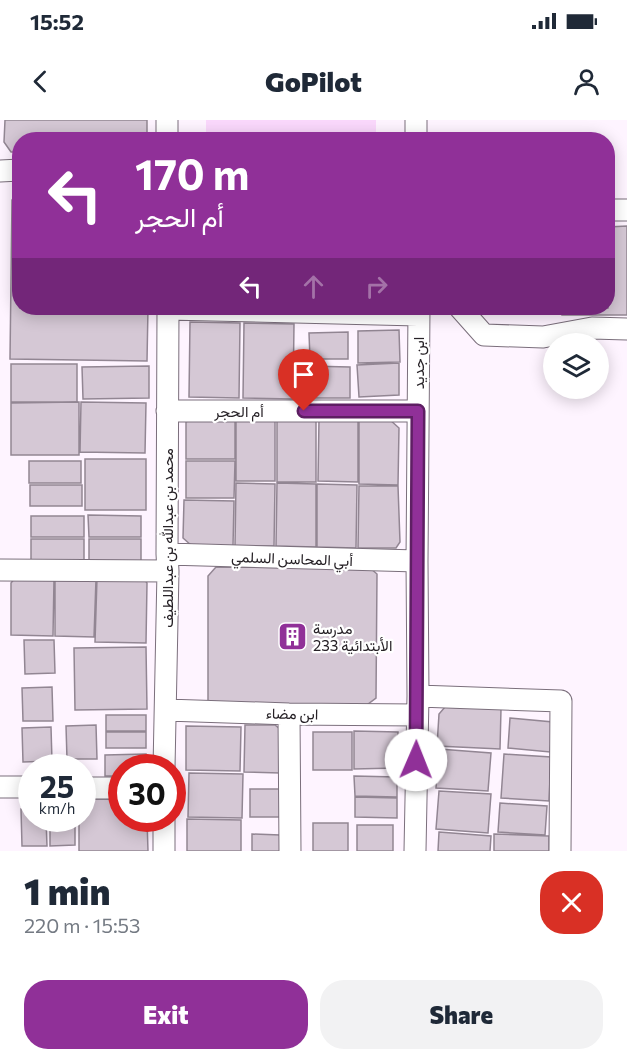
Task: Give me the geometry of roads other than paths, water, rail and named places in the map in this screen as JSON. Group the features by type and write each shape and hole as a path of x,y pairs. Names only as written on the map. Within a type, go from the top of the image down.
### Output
{"street":[{"name":"محمد بن عبدالله بن عبداللطيف","path":"164,754 168,563 168,315"},
{"name":"ابن جديد","path":"415,851 418,705 418,315"},
{"path":"466,315 484,335 543,337 592,328 627,328"},
{"name":"أم الحجر","path":"167,411 418,411"},
{"name":"أبي المحاسن السلمي","path":"0,570 168,563 417,561"},
{"name":"ابن مضاء","path":"166,710 289,714 418,705 561,701 560,851"},
{"path":"289,714 290,851"},
{"path":"0,787 18,787"},
{"path":"164,832 164,851"}],"place":[{"name":"مدرسة الأبتدائية 233","path":"292,637"}]}
